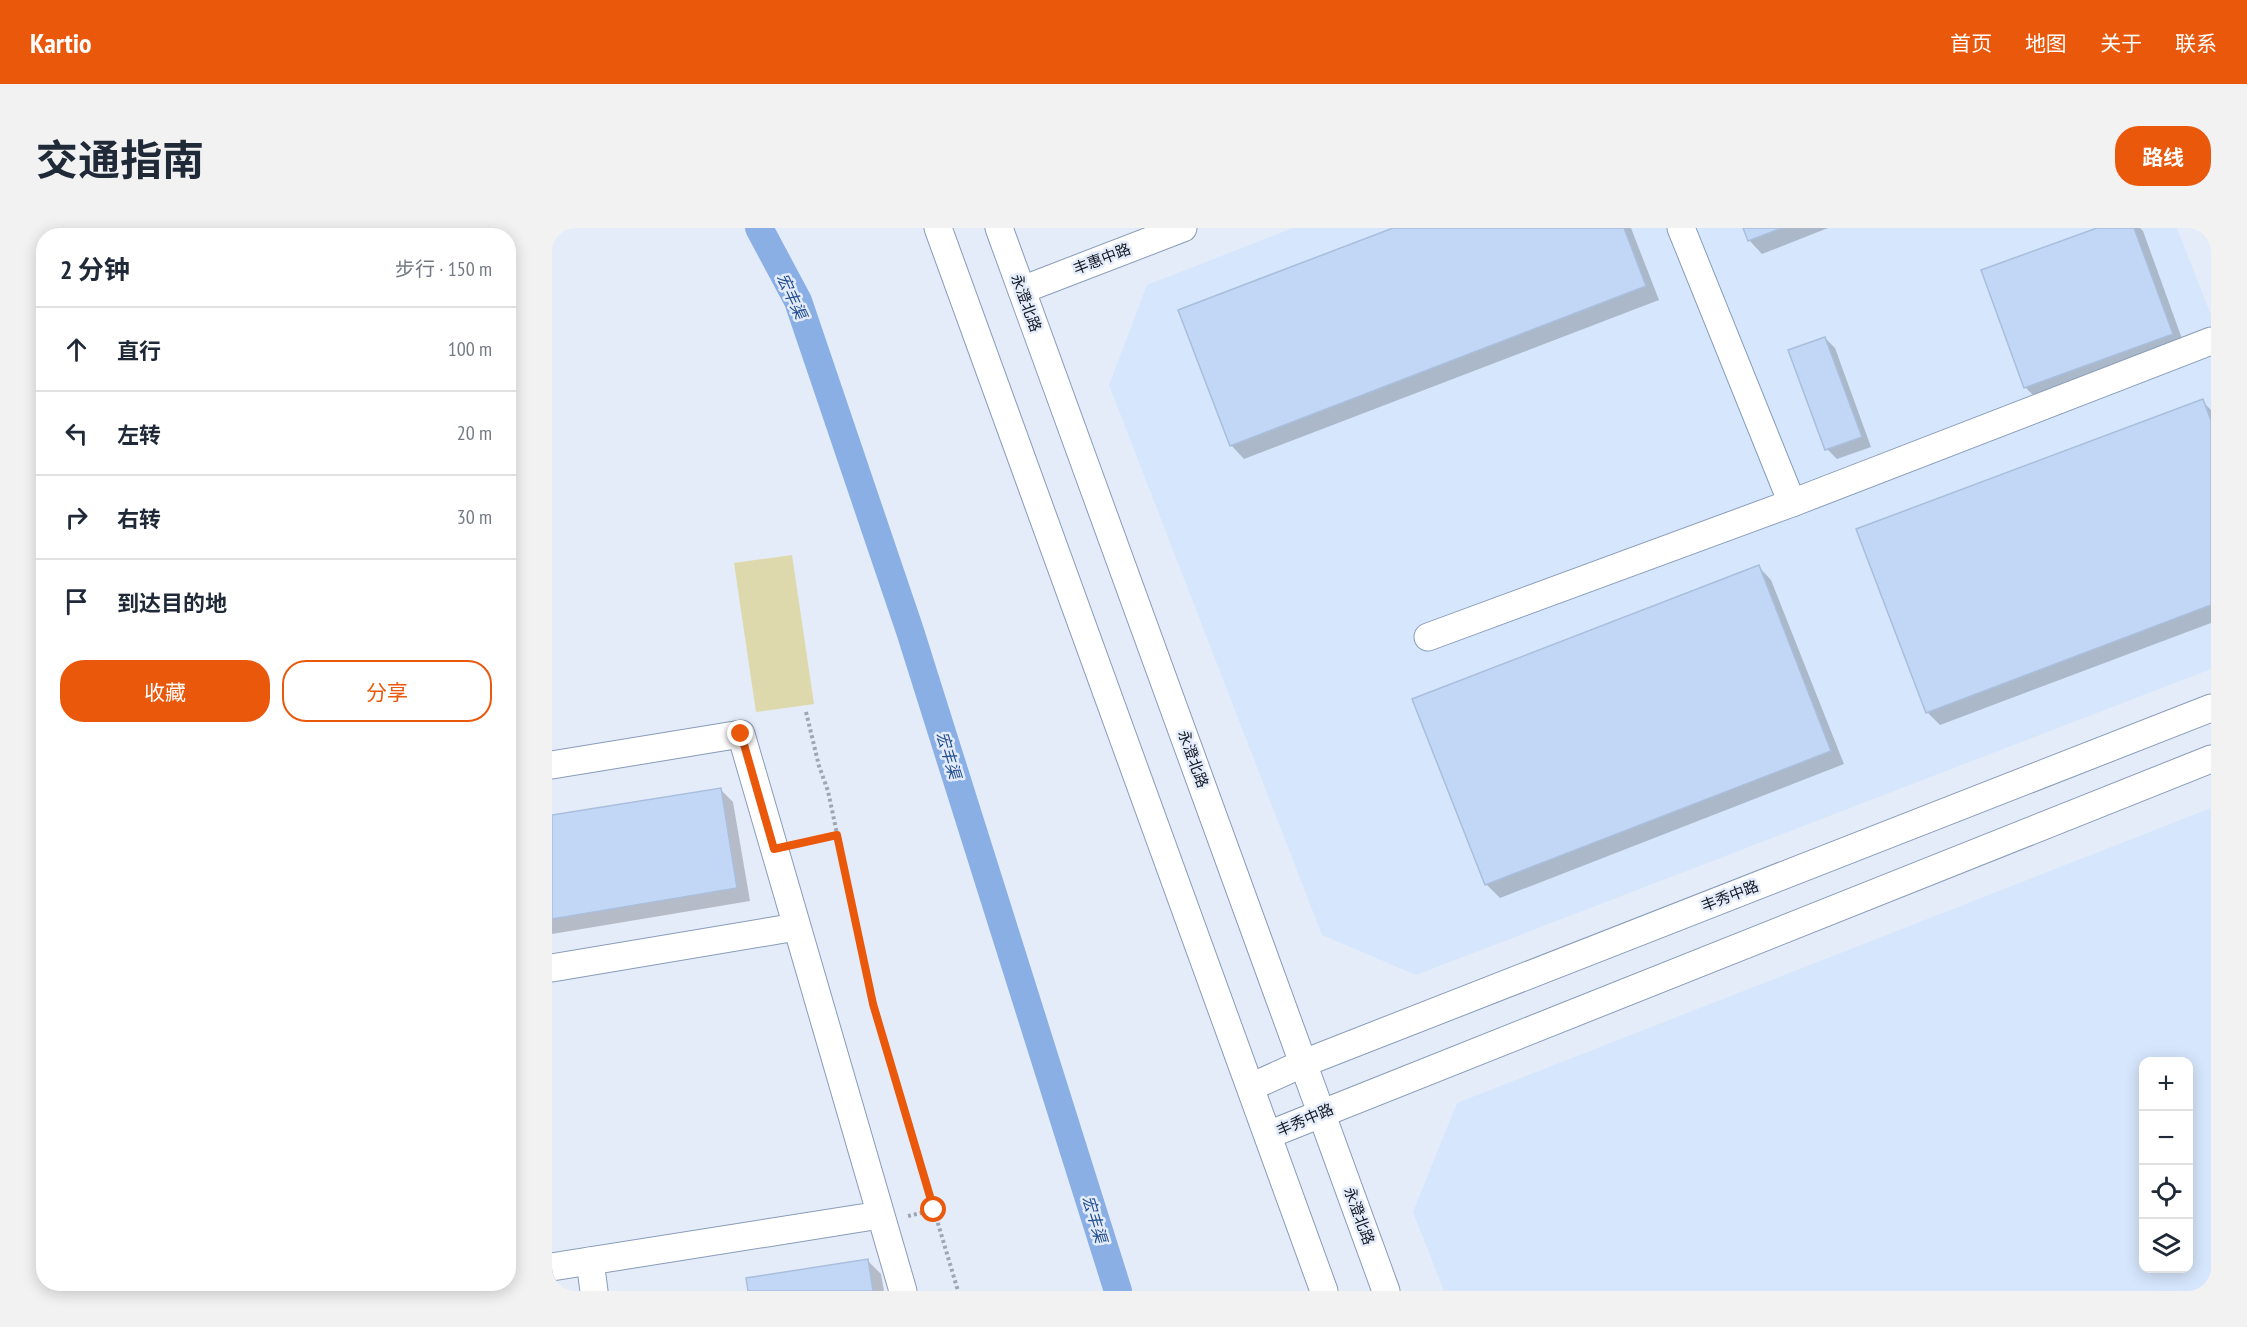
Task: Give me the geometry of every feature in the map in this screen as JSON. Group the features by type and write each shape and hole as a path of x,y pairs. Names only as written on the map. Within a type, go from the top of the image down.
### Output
{"street":[{"path":"938,228 1324,1291"},
{"name":"永澄北路","path":"999,228 1386,1291"},
{"name":"丰惠中路","path":"1022,290 1183,228"},
{"path":"1681,228 1792,503"},
{"path":"1428,636 1792,503 2211,341"},
{"name":"丰秀中路","path":"1251,1087 1304,1063 2211,708"},
{"path":"552,765 741,734 903,1291"},
{"name":"丰秀中路","path":"1268,1135 2211,759"},
{"path":"552,968 796,927"},
{"path":"552,1268 880,1215"},
{"path":"590,1262 594,1291"}],"path":[{"path":"806,712 819,766 828,791 873,1004 958,1291"},
{"path":"774,849 837,835"}],"shaded area":[{"path":"1293,228 2177,228 2211,315 2211,669 1416,975 1322,935 1109,385 1147,285"},
{"path":"792,555 814,704 756,712 734,563"},
{"path":"2211,808 2211,1291 1444,1291 1413,1212 1457,1103"}],"building":[{"path":"1393,228 1624,228 1646,286 1230,446 1178,310"},
{"path":"1743,228 1782,228 1748,241"},
{"path":"2097,228 2134,228 2173,334 2024,388 1981,270"},
{"path":"1825,337 1862,437 1825,450 1788,350"},
{"path":"2203,399 2211,421 2211,605 1926,713 1856,529"},
{"path":"1759,565 1831,751 1485,885 1412,699"},
{"path":"721,788 737,888 552,919 552,815"},
{"path":"868,1259 873,1291 748,1291 746,1278"}],"waterway":[{"name":"宏丰渠","path":"759,228 798,301 910,631 1118,1291"}],"route":[{"path":"741,734 774,849 837,835 873,1004 934,1210"}]}
